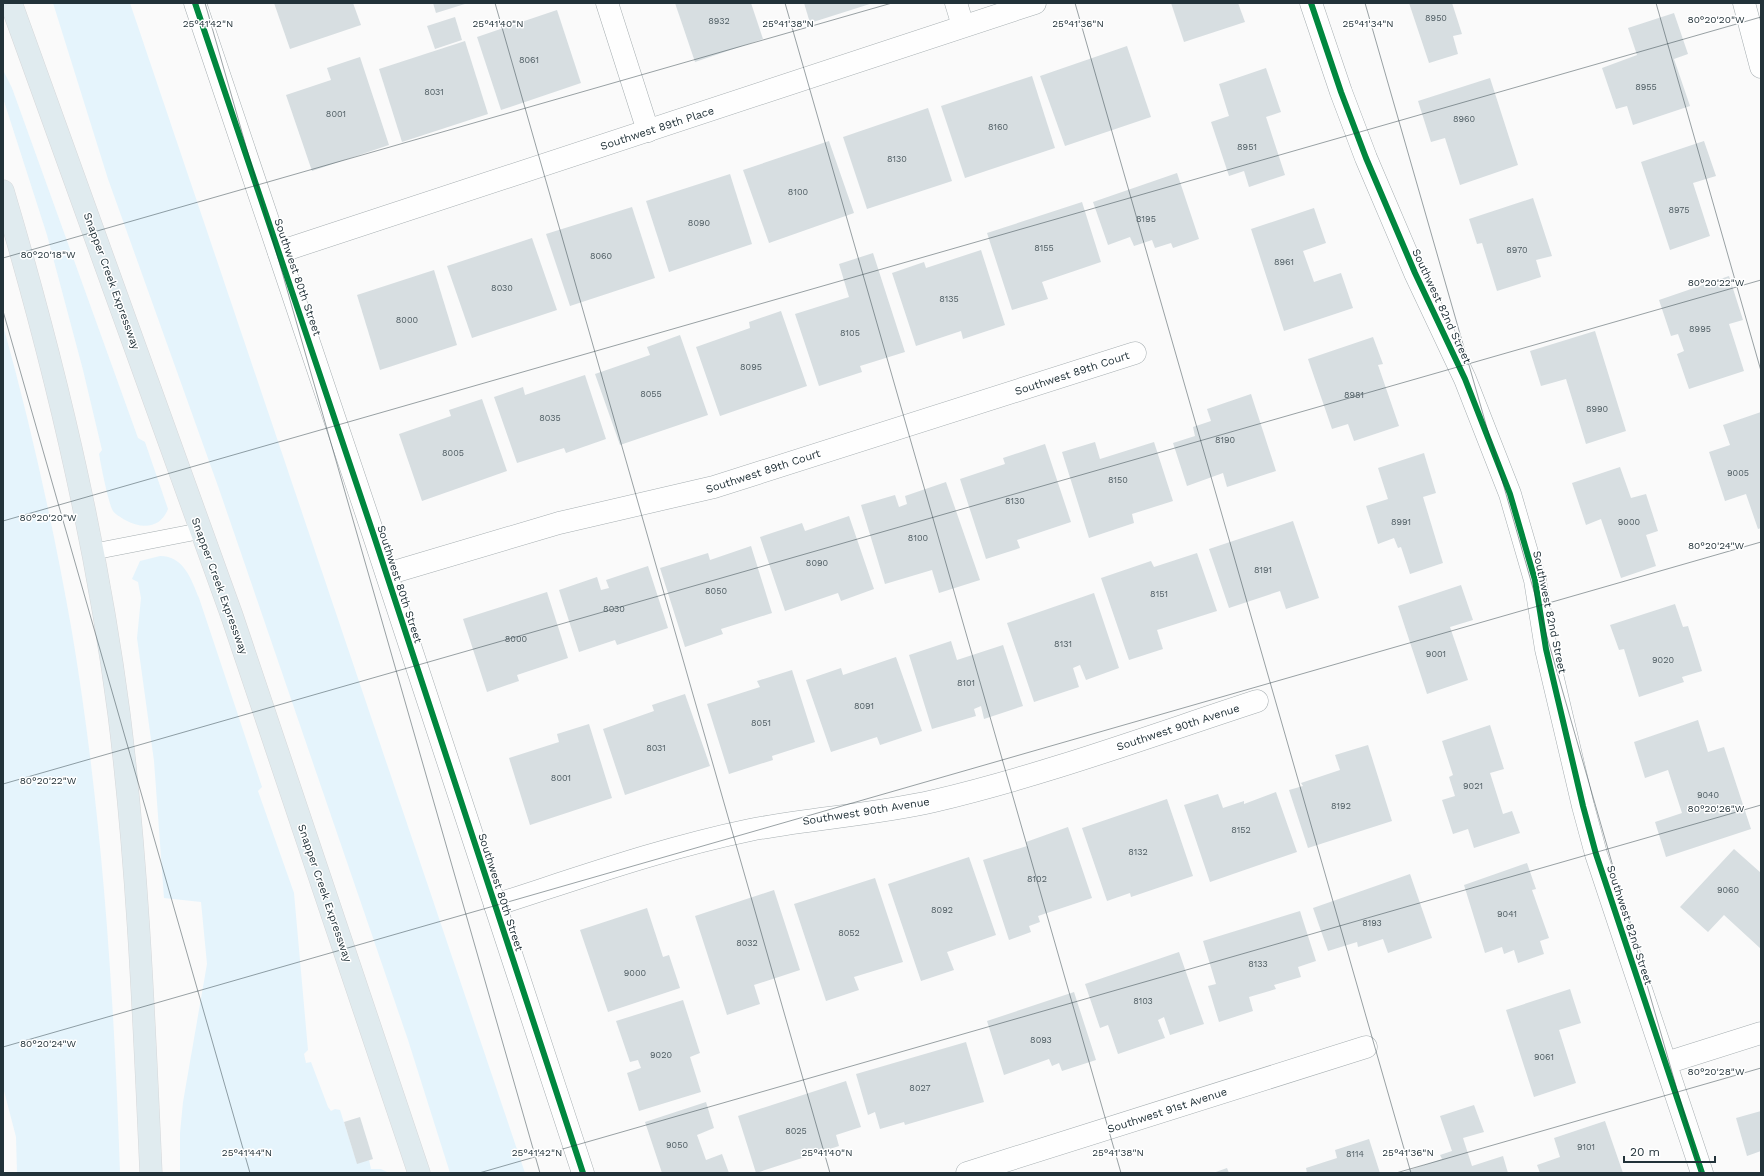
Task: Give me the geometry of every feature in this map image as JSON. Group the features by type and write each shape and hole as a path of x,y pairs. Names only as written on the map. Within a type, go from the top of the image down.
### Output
{"highway":[{"name":"Snapper Creek Expressway","path":"11,3 200,531 232,616 419,1173"},
{"path":"3,191 47,348 92,552 118,711 127,785 138,920 151,1173"}],"street":[{"name":"Southwest 80th Street","path":"195,3 387,574 583,1173"},
{"path":"607,3 648,131"},
{"path":"956,3 963,26"},
{"name":"Southwest 89th Place","path":"279,252 1035,3"},
{"name":"Southwest 82nd Street","path":"1311,3 1341,92 1369,165 1415,274 1465,379 1510,494 1535,580 1546,649 1596,854 1702,1173"},
{"path":"1744,3 1761,67"},
{"name":"Southwest 89th Court","path":"387,574 559,523 714,487 1135,353"},
{"name":"Southwest 90th Avenue","path":"495,905 669,850 708,840 795,822 896,809 970,792 1036,773 1257,701"},
{"path":"1666,1063 1761,1033"},
{"name":"Southwest 91st Avenue","path":"967,1173 1366,1046"}],"lane":[{"path":"92,552 200,531"}],"shaded area":[{"path":"53,3 130,3 525,1173 450,1173 408,1040 219,489 108,179"},
{"path":"3,70 12,88 138,438 145,442 168,509 165,516 155,524 144,526 131,523 115,513 111,506 99,454 102,450 83,370 47,235 3,98"},
{"path":"3,325 23,401 50,516 72,632 82,699 99,834 105,902 114,1037 120,1173 17,1173 16,1137 3,1087"},
{"path":"160,556 168,557 181,564 186,570 199,598 262,787 258,791 294,893 308,1050 304,1054 306,1063 311,1062 328,1107 331,1111 335,1109 340,1110 357,1163 369,1160 371,1169 381,1169 389,1173 180,1173 180,1133 183,1102 207,964 201,902 164,898 154,761 137,638 141,598 138,582 132,579 140,561"}],"building":[{"path":"274,3 353,3 361,25 290,49"},
{"path":"433,3 468,3 436,13"},
{"path":"675,3 751,3 763,39 695,62"},
{"path":"804,3 873,3 810,23"},
{"path":"1171,3 1238,3 1245,22 1184,42"},
{"path":"1409,3 1452,3 1462,34 1453,36 1458,54 1429,63"},
{"path":"557,10 581,83 501,110 477,37"},
{"path":"1674,13 1688,54 1674,59 1690,106 1633,125 1627,106 1616,109 1602,68 1637,55 1628,28"},
{"path":"455,17 462,40 435,49 427,26"},
{"path":"465,41 488,114 402,142 379,69"},
{"path":"1127,46 1151,117 1065,146 1040,76"},
{"path":"360,57 389,145 312,171 286,95 331,80 327,68"},
{"path":"1266,68 1281,112 1266,117 1285,175 1249,187 1244,171 1229,176 1211,122 1229,116 1219,84"},
{"path":"1032,76 1055,148 965,178 941,106"},
{"path":"1490,78 1518,165 1460,185 1445,138 1431,142 1418,101"},
{"path":"928,108 952,181 867,209 843,137"},
{"path":"829,141 854,213 769,243 743,170"},
{"path":"1704,141 1716,176 1693,183 1710,236 1670,250 1641,162"},
{"path":"1177,173 1199,239 1173,248 1171,243 1155,248 1152,240 1134,246 1130,237 1108,245 1093,202"},
{"path":"730,174 752,244 669,272 646,201"},
{"path":"1533,198 1552,256 1536,260 1541,277 1497,291 1482,243 1477,244 1469,219"},
{"path":"1082,202 1101,262 1042,282 1048,299 1012,310 987,233"},
{"path":"632,207 655,278 570,306 546,234"},
{"path":"1314,208 1326,243 1303,251 1314,282 1341,273 1353,308 1284,331 1251,229"},
{"path":"532,238 557,310 472,338 447,266"},
{"path":"981,250 1005,325 963,339 961,331 916,346 892,273 924,262 926,268"},
{"path":"873,253 905,352 860,366 862,372 819,386 795,314 849,297 839,264"},
{"path":"434,270 457,345 380,370 357,295"},
{"path":"1729,276 1743,320 1729,324 1744,371 1689,389 1677,354 1684,351 1678,334 1671,336 1659,300"},
{"path":"781,311 807,386 720,416 696,347 750,328 749,322"},
{"path":"1595,331 1626,431 1586,444 1566,379 1541,386 1530,351"},
{"path":"680,335 708,415 620,445 595,374 650,355 647,347"},
{"path":"1373,337 1383,364 1378,365 1399,426 1354,441 1348,424 1332,429 1308,359"},
{"path":"585,375 606,439 566,453 564,448 517,463 494,397 523,387 525,395"},
{"path":"1251,394 1276,471 1227,487 1223,473 1187,486 1173,443 1195,436 1193,427 1211,421 1207,409"},
{"path":"482,399 507,471 422,501 399,434 451,416 449,410"},
{"path":"1761,412 1761,528 1758,529 1746,494 1725,501 1709,452 1730,445 1723,425"},
{"path":"1095,442 1100,459 1154,442 1173,501 1132,514 1134,523 1089,538 1062,452"},
{"path":"1045,444 1071,522 1017,540 1020,548 986,559 960,479 1005,464 1003,458"},
{"path":"1424,453 1436,493 1423,497 1443,563 1410,574 1401,547 1398,548 1394,538 1378,544 1366,506 1388,499 1378,468"},
{"path":"1620,467 1631,498 1646,494 1658,531 1646,535 1656,566 1621,578 1601,519 1586,525 1572,483"},
{"path":"946,482 980,580 939,593 932,570 885,584 861,505 895,495 899,507 907,504 905,496"},
{"path":"849,516 874,589 841,601 838,593 785,611 760,537 802,523 805,531"},
{"path":"1293,521 1319,598 1286,609 1280,591 1229,608 1209,549"},
{"path":"751,546 772,613 721,629 723,634 685,647 660,568 708,553 710,560"},
{"path":"1197,553 1217,611 1157,630 1163,649 1129,660 1101,578 1151,561 1154,567"},
{"path":"648,566 668,628 617,645 615,640 579,652 559,590 597,577 601,590 609,588 606,580"},
{"path":"1461,585 1473,620 1450,627 1468,680 1427,694 1398,606"},
{"path":"547,592 568,658 517,675 519,681 487,692 463,619"},
{"path":"1094,593 1119,668 1086,680 1080,665 1073,668 1079,687 1034,702 1007,623"},
{"path":"1675,604 1683,627 1688,626 1702,671 1682,677 1684,682 1639,697 1624,649 1619,650 1610,625"},
{"path":"951,641 957,660 1003,645 1023,706 984,719 981,706 974,709 976,716 932,729 909,655"},
{"path":"896,657 922,731 880,745 877,737 831,752 806,680 841,668 843,675"},
{"path":"792,670 815,742 772,756 773,760 729,774 707,704 760,687 757,681"},
{"path":"685,694 710,766 625,795 603,729 654,711 652,705"},
{"path":"1698,720 1708,752 1724,747 1751,829 1666,857 1655,822 1682,813 1668,770 1645,778 1634,742"},
{"path":"589,724 612,798 530,825 509,758 559,742 557,734"},
{"path":"1490,725 1504,769 1490,773 1503,814 1512,811 1520,833 1474,848 1468,829 1453,834 1442,800 1455,796 1449,777 1453,775 1442,741"},
{"path":"1368,745 1392,821 1308,848 1289,790 1303,786 1301,783 1340,770 1335,755"},
{"path":"1276,792 1297,852 1210,882 1184,805 1218,794 1223,808 1244,801 1244,804"},
{"path":"1167,799 1193,876 1131,897 1130,893 1107,901 1082,828"},
{"path":"1068,827 1092,898 1038,916 1040,922 1029,926 1031,932 1009,940 983,860 1027,846 1026,842"},
{"path":"1734,849 1761,873 1761,949 1724,915 1708,932 1680,907"},
{"path":"969,857 996,935 947,952 954,970 921,981 888,884"},
{"path":"1527,863 1536,889 1532,890 1549,938 1540,941 1544,954 1518,963 1514,950 1504,954 1502,947 1485,953 1464,885"},
{"path":"1410,874 1432,938 1388,953 1383,939 1358,947 1357,942 1328,951 1313,908"},
{"path":"875,878 903,962 854,977 859,990 826,1001 794,904"},
{"path":"774,890 800,970 754,985 760,1004 727,1015 695,916"},
{"path":"647,908 663,957 669,955 680,988 608,1012 580,930"},
{"path":"1300,911 1316,961 1298,967 1301,977 1274,985 1276,989 1249,997 1253,1011 1219,1022 1208,986 1216,984 1203,941"},
{"path":"1179,952 1204,1024 1170,1035 1164,1017 1158,1020 1165,1038 1118,1054 1108,1025 1100,1028 1085,984"},
{"path":"1570,989 1581,1023 1559,1030 1576,1083 1534,1097 1506,1010"},
{"path":"1074,992 1096,1060 1062,1071 1059,1063 1052,1066 1049,1059 1004,1075 987,1021"},
{"path":"683,1000 700,1053 690,1057 701,1092 639,1111 627,1073 641,1068 638,1060 630,1062 616,1021"},
{"path":"966,1042 984,1102 905,1125 904,1122 880,1129 875,1112 868,1115 856,1074"},
{"path":"846,1081 861,1127 836,1135 839,1146 756,1173 738,1116"},
{"path":"706,1102 714,1128 697,1135 706,1160 722,1154 729,1173 662,1173 645,1122"},
{"path":"1474,1105 1484,1132 1463,1138 1472,1166 1503,1156 1508,1173 1401,1173 1442,1159 1440,1155 1452,1151 1440,1116"},
{"path":"1761,1111 1761,1151 1747,1156 1736,1118"},
{"path":"360,1117 373,1159 357,1164 344,1122"},
{"path":"1605,1121 1623,1173 1540,1173 1537,1165 1560,1157 1554,1138"},
{"path":"1369,1139 1380,1173 1307,1173 1306,1168 1337,1158 1335,1150"},
{"path":"1227,1168 1229,1173 1213,1173"}],"cycle path":[{"path":"195,3 374,536 583,1173"},
{"path":"1311,3 1341,92 1366,158 1415,273 1465,379 1510,494 1535,580 1546,649 1583,806 1596,854 1702,1173"}]}
